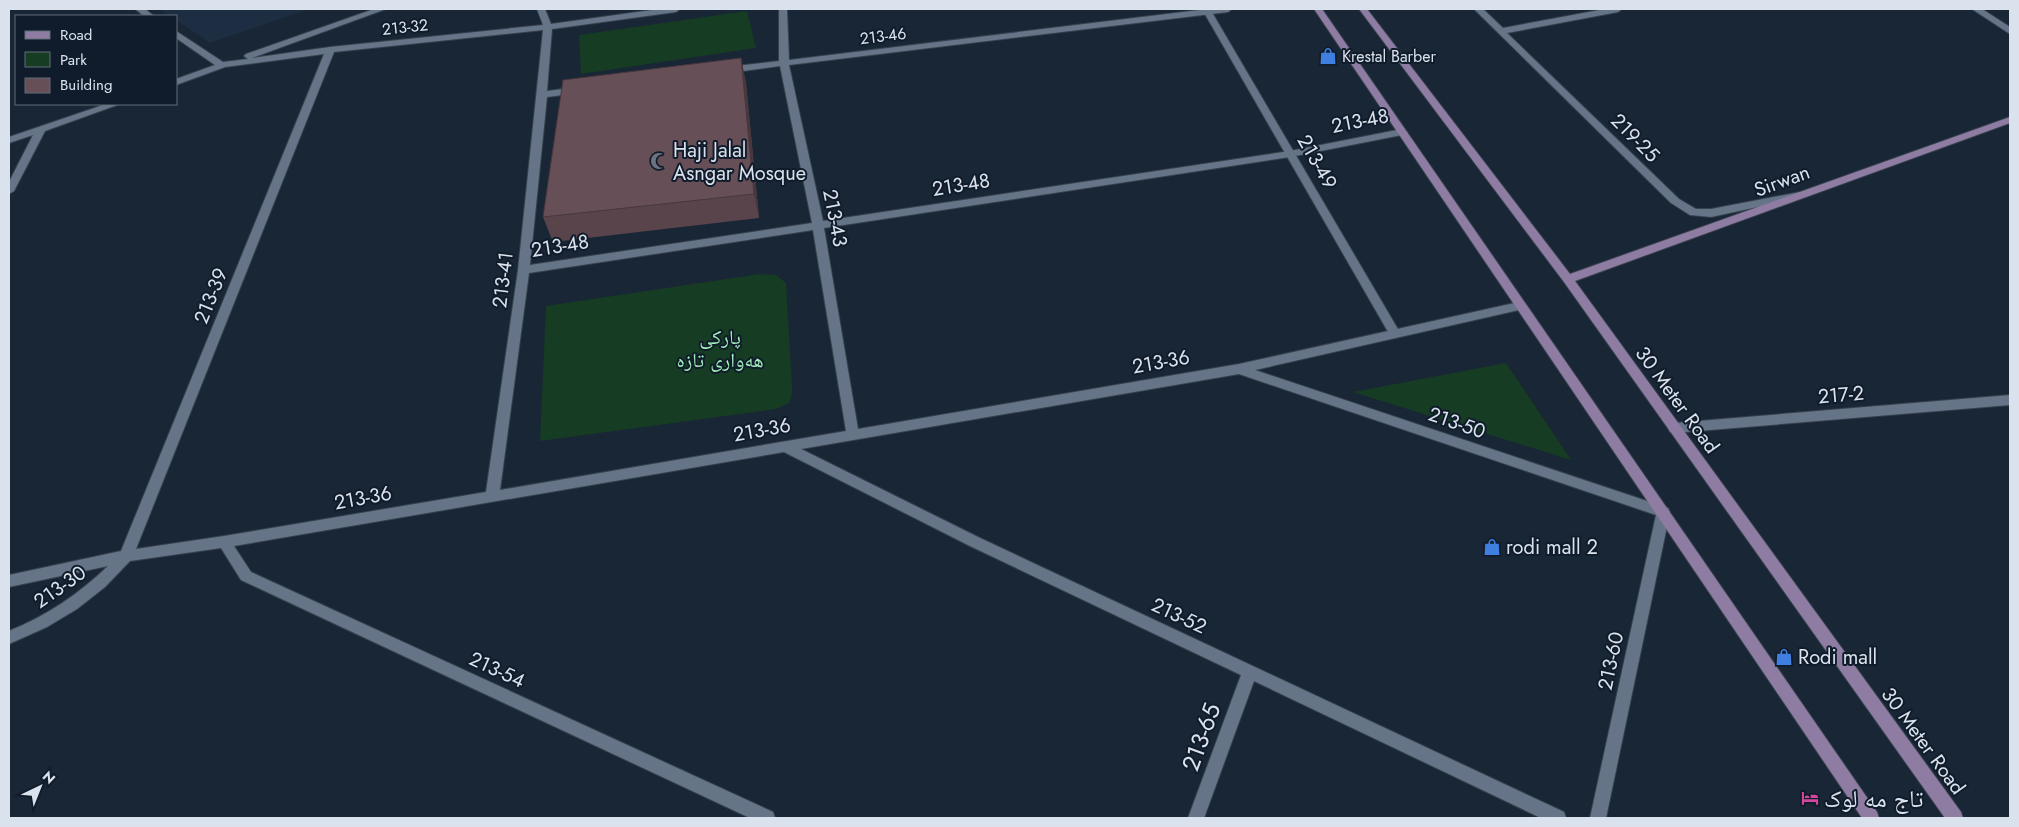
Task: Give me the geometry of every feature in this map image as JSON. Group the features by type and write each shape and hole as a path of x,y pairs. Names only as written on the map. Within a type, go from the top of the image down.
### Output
{"main road":[{"path":"1318,9 1519,306 1871,818"},
{"name":"30 Meter Road","path":"1363,9 1568,279 1955,818"},
{"name":"Sirwan","path":"1568,279 2010,120"}],"street":[{"path":"178,81 382,9"},
{"name":"213-41","path":"492,496 524,270 542,95 548,27 541,9"},
{"name":"213-32","path":"222,65 330,50 548,27 676,9"},
{"name":"213-43","path":"783,9 784,63 818,225 853,435"},
{"name":"213-46","path":"716,72 1207,10 1228,9"},
{"name":"219-25","path":"1478,9 1675,201 1694,212 1711,213 1800,195"},
{"path":"1501,31 1618,9"},
{"path":"1976,9 2010,31"},
{"name":"213-49","path":"1207,10 1395,334"},
{"path":"178,35 222,65"},
{"name":"213-39","path":"126,556 330,50"},
{"path":"542,95 590,89"},
{"path":"9,140 112,105"},
{"path":"9,190 41,130"},
{"name":"213-48","path":"524,270 1290,154 1402,132"},
{"name":"213-36","path":"9,581 126,556 224,542 1238,369 1519,306"},
{"name":"213-50","path":"1238,369 1662,512"},
{"name":"217-2","path":"1674,428 2010,400"},
{"name":"213-52","path":"784,446 975,542 1558,818"},
{"name":"213-60","path":"1598,818 1662,512"},
{"name":"213-54","path":"224,542 246,576 767,818"},
{"name":"213-30","path":"9,638 34,628 87,596 108,577 126,556"},
{"name":"213-65","path":"1196,818 1250,672"}],"shaded area":[{"path":"158,9 309,9 210,43 178,21 178,15 168,15"}],"green space":[{"path":"747,11 756,48 581,74 579,35"},
{"name":"پارکی هەواری تازە","path":"760,274 776,275 786,283 792,387 789,403 776,409 540,441 546,306"},
{"path":"1506,363 1571,460 1353,392"}],"building":[{"name":"Haji Jalal Asngar Mosque","path":"741,58 754,194 543,217 563,80"}],"place":[{"name":"Krestal Barber","path":"1328,56"},
{"name":"Haji Jalal Asngar Mosque","path":"659,161"},
{"name":"rodi mall 2","path":"1492,547"},
{"name":"Rodi mall","path":"1784,657"},
{"name":"تاج مه لوک","path":"1810,798"}]}
